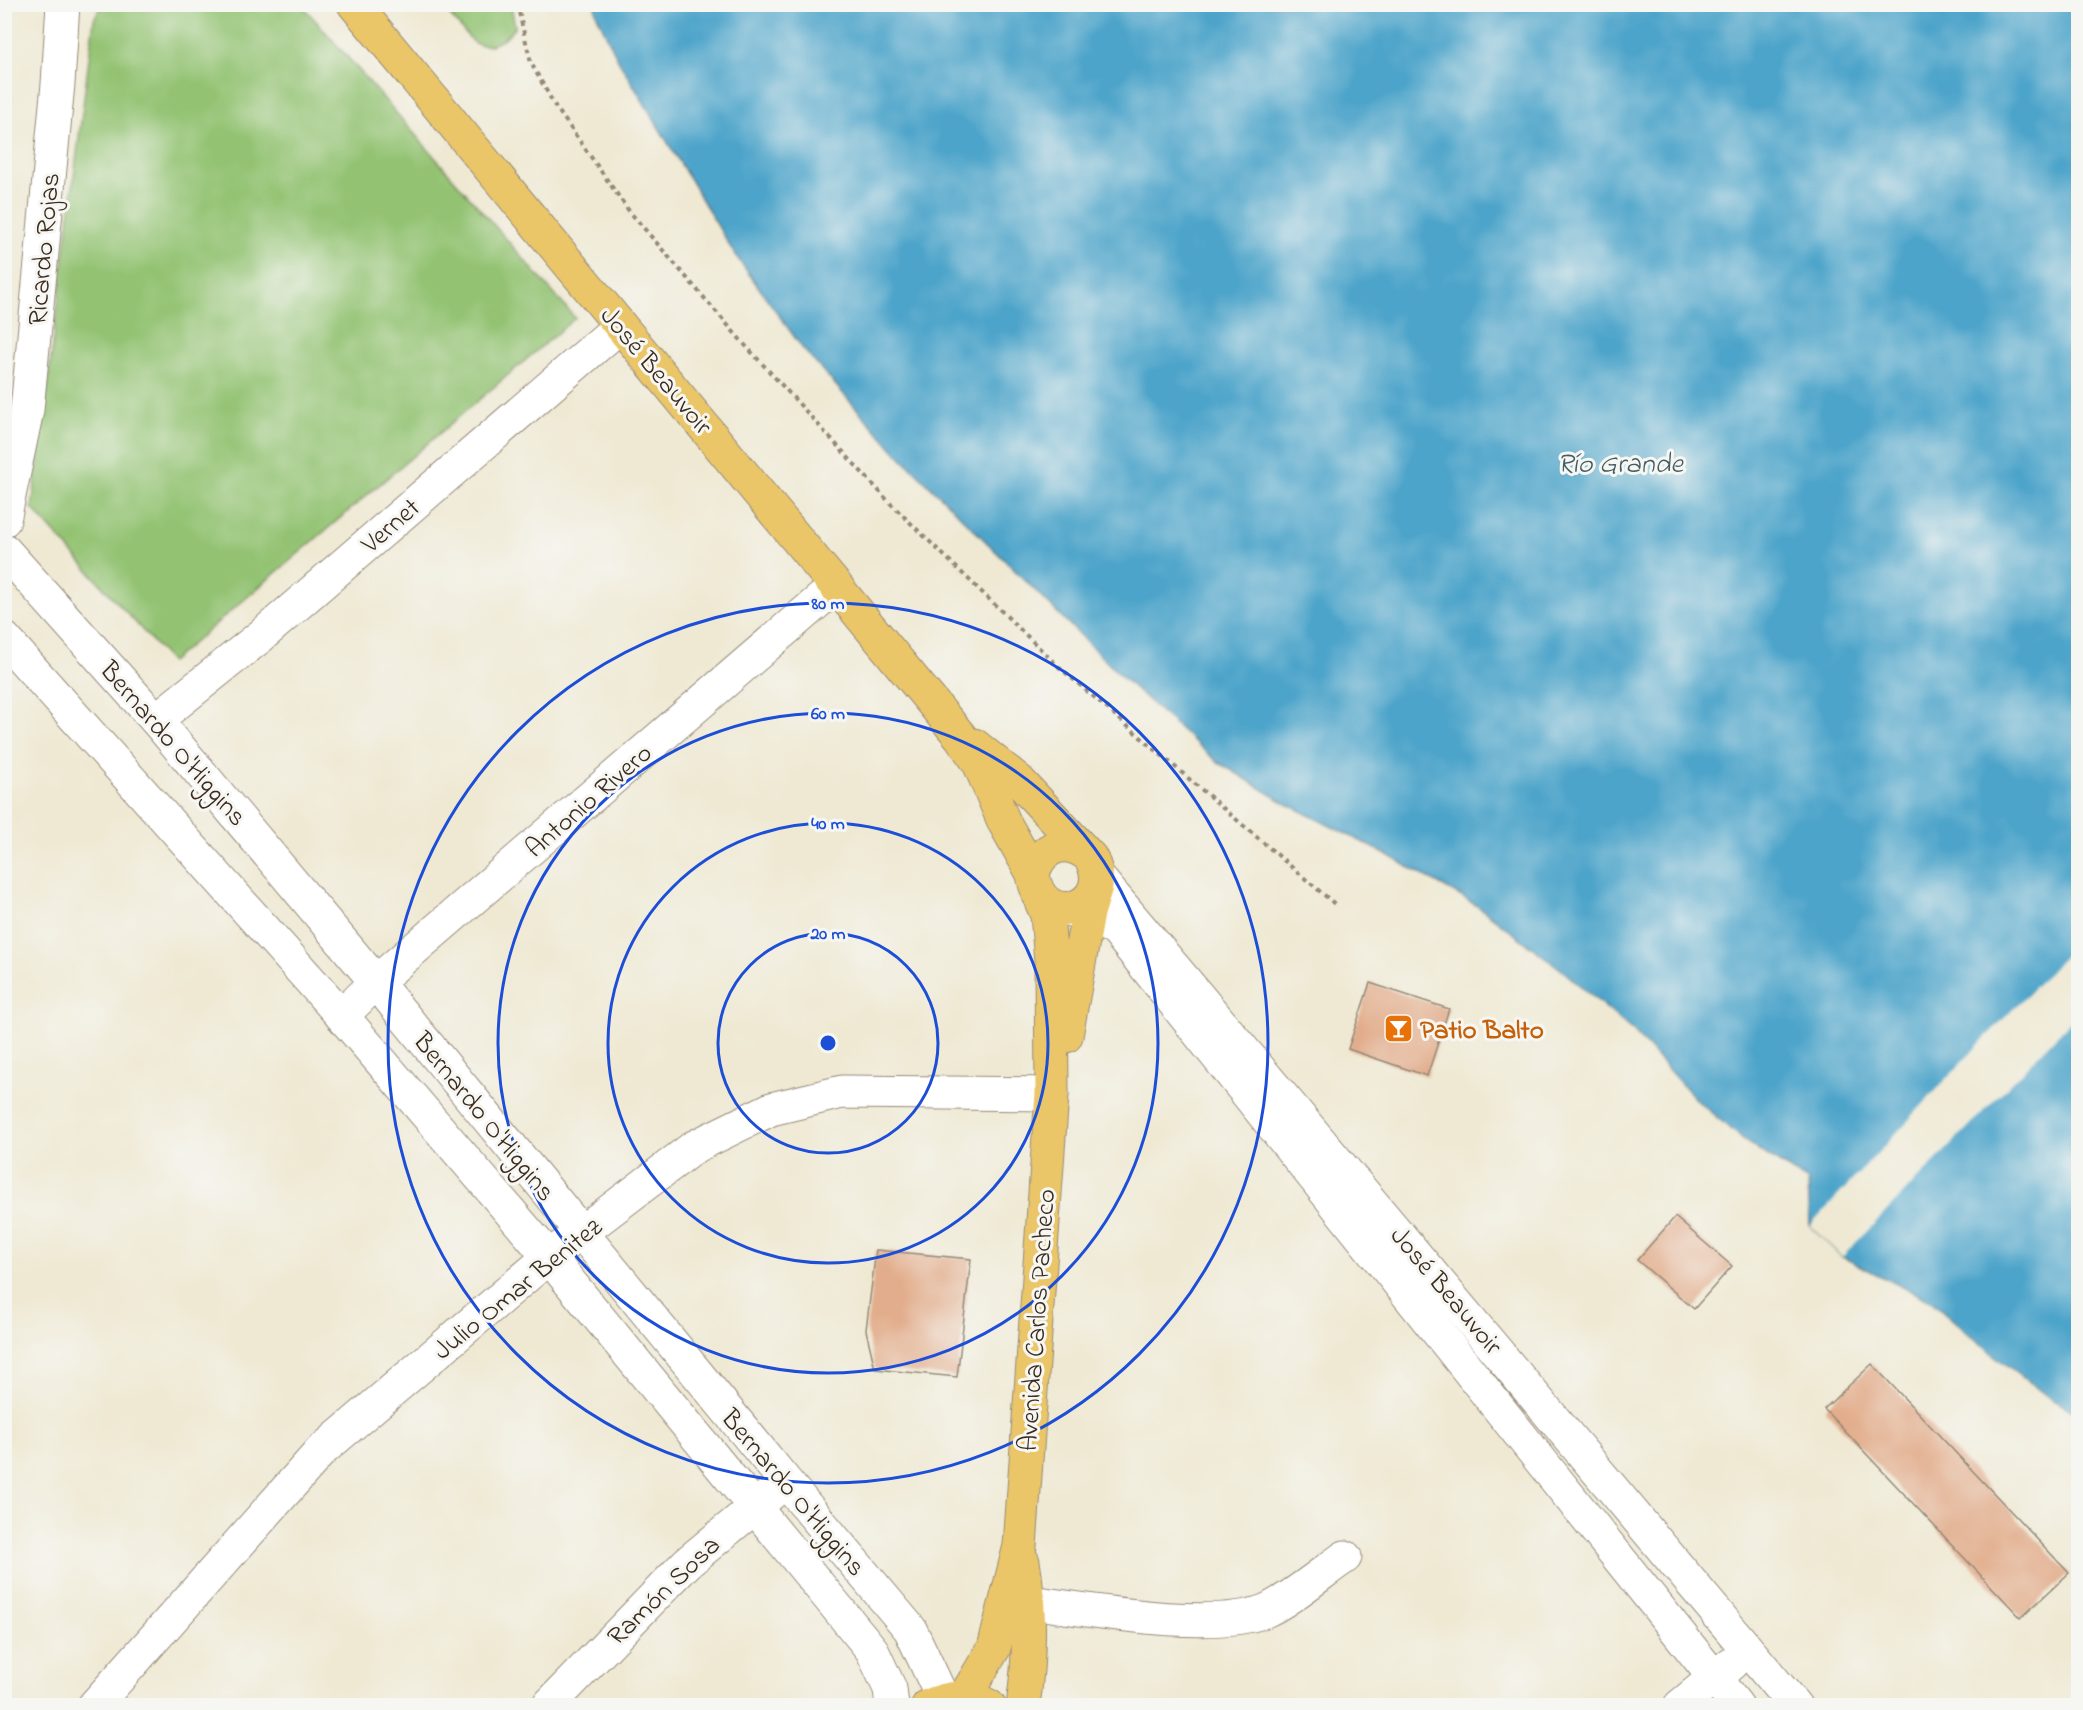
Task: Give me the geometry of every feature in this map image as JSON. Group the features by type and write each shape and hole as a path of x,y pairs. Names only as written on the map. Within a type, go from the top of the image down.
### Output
{"main road":[{"name":"José Beauvoir","path":"354,4 960,736 979,763 1004,822 1072,887"},
{"name":"José Beauvoir","path":"960,736 1019,781 1072,887"},
{"path":"1052,1094 1072,1015 1072,887"},
{"path":"1052,1094 1051,961 1047,915 1072,887"},
{"name":"Avenida Carlos Pacheco","path":"956,1702 994,1648 1020,1546 1052,1094"},
{"name":"Avenida Carlos Pacheco","path":"1020,1546 1030,1602 1028,1672 1023,1706"}],"street":[{"name":"Ricardo Rojas","path":"4,520 27,410 58,84 63,4"},
{"name":"Ricardo Rojas","path":"58,84 87,4"},
{"name":"Vernet","path":"156,720 261,636 620,326"},
{"name":"Bernardo O'Higgins","path":"4,550 156,720 376,982 581,1234 910,1629 956,1702"},
{"name":"Antonio Rivero","path":"342,1016 376,982 836,586"},
{"name":"Bernardo O'Higgins","path":"4,638 342,1016 549,1257 872,1650 890,1689 892,1706"},
{"name":"José Beauvoir","path":"1072,887 1751,1650 1795,1706"},
{"name":"José Beauvoir","path":"1072,887 1117,931 1737,1706"},
{"name":"Julio Omar Benitez","path":"96,1705 321,1451 549,1257 694,1147 771,1109 842,1092 1052,1094"},
{"name":"Ramón Sosa","path":"548,1706 687,1563 786,1482"},
{"path":"1030,1602 1115,1613 1230,1620 1266,1610 1345,1557"},
{"path":"869,1706 872,1650"},
{"path":"1680,1706 1714,1676 1751,1650"}],"path":[{"path":"517,4 531,63 555,106 628,211 745,345 891,504 1059,667 1337,906"}],"green space":[{"path":"102,5 302,5 575,318 171,662 32,508 94,19"},
{"path":"441,5 511,5 515,27 497,43 480,45 474,43"}],"water":[{"name":"Río Grande","path":"595,5 2078,5 2078,1413 2051,1399 1991,1353 1931,1301 1842,1257 1810,1226 1808,1181 1749,1144 1696,1100 1634,1032 1562,970 1476,905 1384,853 1285,803 1216,761 1122,677 894,450 803,349 734,253 617,58 596,13"}],"pier":[{"path":"2078,943 2078,1025 2073,1019 1842,1257 1810,1226 1982,1041"}],"building":[{"name":"Patio Balto","path":"1370,983 1449,1009 1427,1076 1348,1049"},
{"path":"1675,1217 1732,1266 1694,1309 1637,1260"},
{"path":"876,1250 971,1259 957,1377 875,1369 866,1330"},
{"path":"1872,1364 2069,1573 2021,1618 1824,1409"}],"place":[{"name":"Patio Balto","path":"1399,1029"}]}
